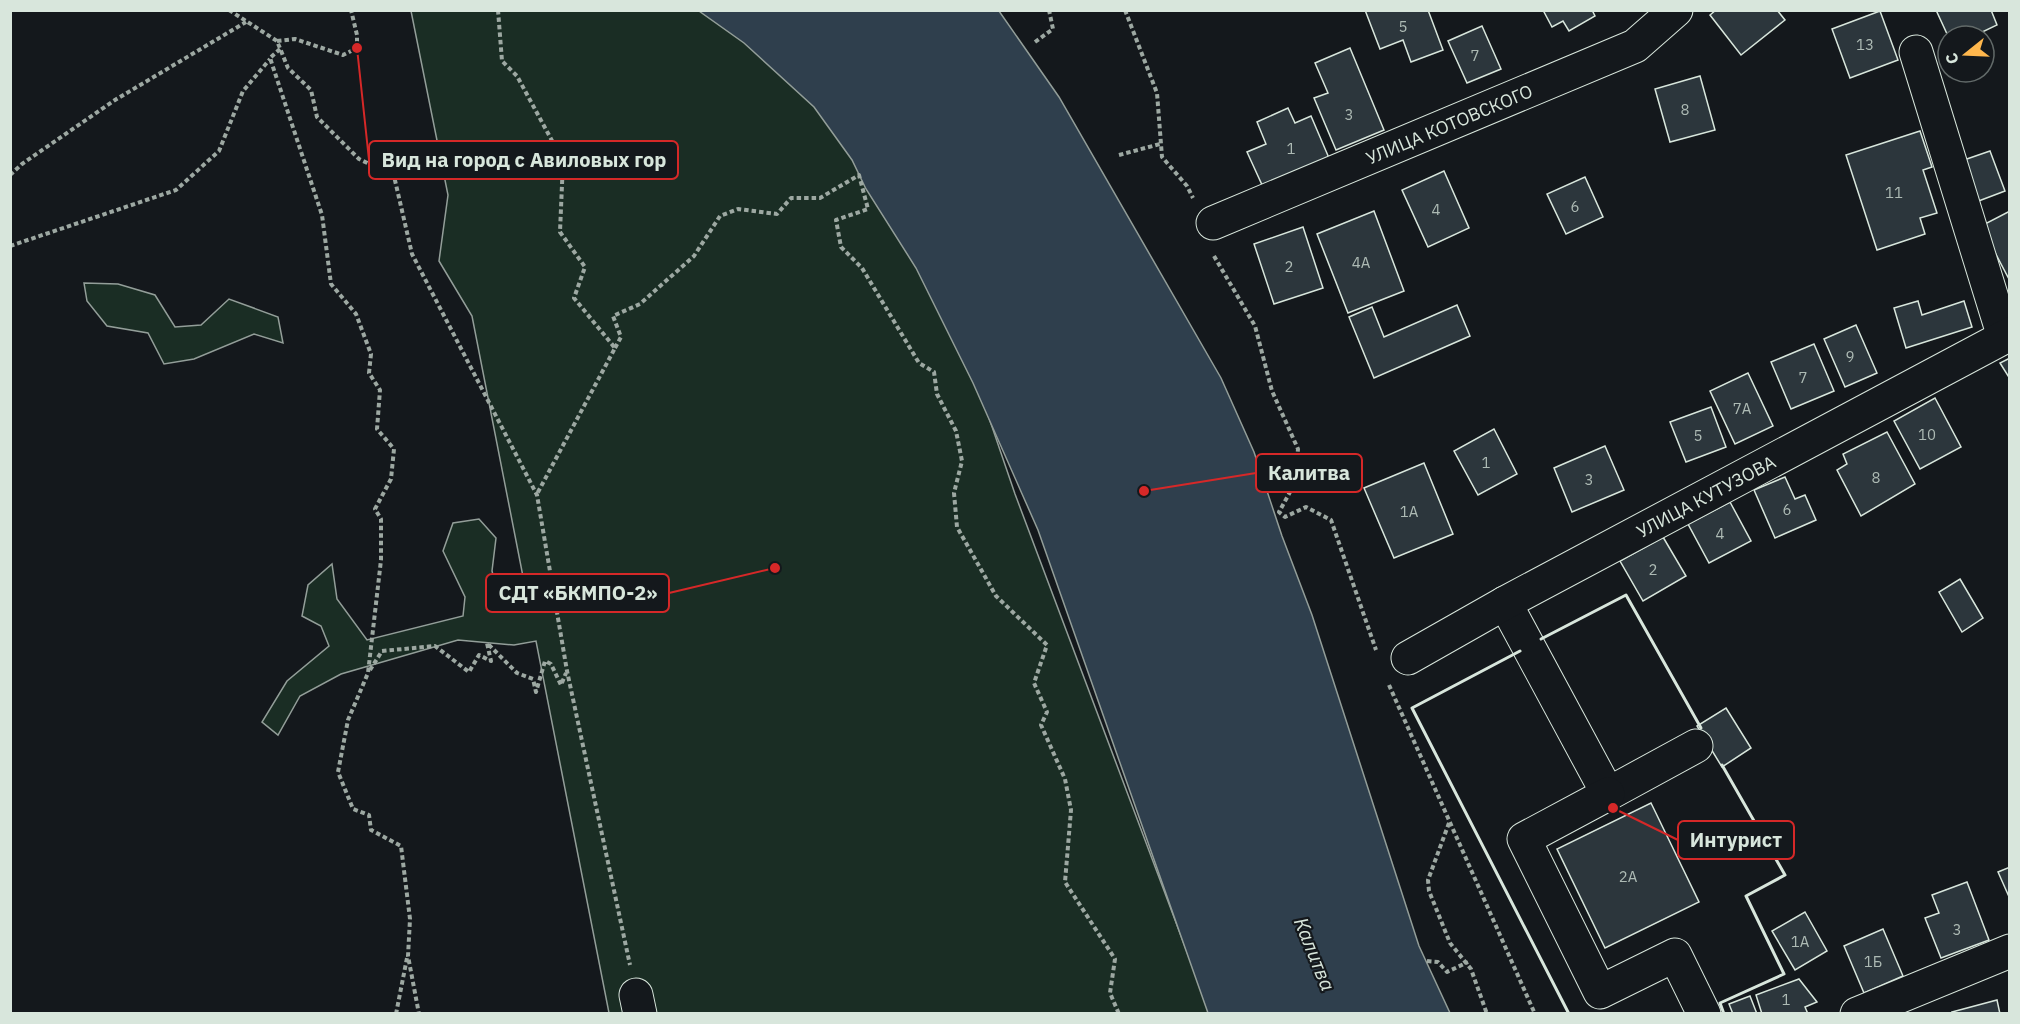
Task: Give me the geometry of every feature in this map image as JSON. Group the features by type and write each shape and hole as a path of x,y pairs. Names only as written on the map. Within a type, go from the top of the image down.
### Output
{"street":[{"name":"УЛИЦА КОТОВСКОГО","path":"1207,226 1635,46 1676,10"},
{"name":"УЛИЦА КУТУЗОВА","path":"1391,664 2007,335 1916,52"},
{"path":"1505,603 1608,794"},
{"path":"1696,746 1524,839 1600,992 1675,955 1704,1014"},
{"path":"1857,1014 2010,951"}],"path":[{"path":"229,10 277,41 295,39 342,55 357,48 351,10"},
{"path":"498,10 502,61 518,76 563,161 560,232 585,267 574,298 615,348"},
{"path":"1035,42 1053,29 1049,10"},
{"path":"1125,10 1157,93 1162,157 1187,186 1255,326 1272,391 1298,449 1295,483 1280,512 1285,517 1306,507 1331,520 1391,664 1449,823 1535,1014"},
{"path":"10,175 22,164 115,100 246,22"},
{"path":"277,41 288,68 310,90 317,117 358,159 394,176 412,254 537,495 567,671 638,1004"},
{"path":"10,246 176,190 219,151 243,91 280,49"},
{"path":"270,58 322,215 331,284 356,314 371,354 369,373 380,390 377,429 394,449 391,479 375,509 381,519 381,560 368,674"},
{"path":"1119,155 1160,144"},
{"path":"537,495 621,337 613,316 640,304 694,256 720,216 738,208 777,214 791,198 820,198 859,175 868,209 836,220 841,247 862,268 919,363 934,372 936,394 956,432 962,461 954,493 957,527 996,596 1047,645 1034,683 1047,712 1041,725 1065,779 1071,810 1065,882 1115,959 1110,993 1119,1014"},
{"path":"396,1014 408,956 410,919 402,846 371,830 369,815 353,809 338,772 348,720 368,674 382,651 435,646 469,672 479,655 491,661 487,643 517,673 533,679 536,692 544,661 551,664 561,685 567,671"},
{"path":"1449,823 1428,880 1429,891 1450,943 1468,962 1487,1014"},
{"path":"408,956 419,1014"},
{"path":"1427,961 1438,962 1447,972 1468,962"}],"green space":[{"path":"411,11 715,11 801,72 945,289 1015,494 1210,1013 609,1013 536,641 514,645 458,640 341,674 300,696 278,735 262,722 287,681 329,646 321,626 302,616 308,585 332,564 337,599 367,640 463,616 465,597 443,551 453,523 479,519 496,538 492,571 500,602 528,602 472,316 439,261 448,195"},
{"path":"84,283 118,284 155,295 175,327 201,325 229,299 278,317 283,343 254,334 194,359 164,364 148,333 107,326 87,301"}],"water":[{"name":"Калитва","path":"699,11 999,11 1059,97 1221,378 1254,452 1312,615 1419,946 1450,1013 1208,1013 1038,530 973,383 916,268 866,189 852,160 814,107 744,43"}],"building":[{"path":"1365,10 1428,10 1443,50 1411,62 1403,40 1380,49"},
{"path":"1543,10 1592,10 1595,16 1569,31 1563,21 1552,27"},
{"path":"1716,10 1777,10 1785,20 1741,55 1710,15"},
{"path":"1936,10 1991,10 1997,25 1996,24 1942,24"},
{"path":"1880,11 1898,60 1850,78 1832,29"},
{"path":"1482,26 1501,69 1467,83 1448,41"},
{"path":"1350,48 1384,130 1336,150 1314,98 1328,93 1315,63"},
{"path":"1700,76 1715,130 1670,142 1655,89"},
{"path":"1288,108 1295,123 1311,116 1329,158 1263,187 1247,152 1266,144 1257,122"},
{"path":"1920,131 1932,167 1923,170 1937,213 1920,218 1925,234 1877,250 1846,155"},
{"path":"1990,151 2005,191 1976,202 1961,161"},
{"path":"1444,171 1469,228 1428,247 1402,190"},
{"path":"1585,177 1603,217 1566,234 1547,194"},
{"path":"1374,211 1404,291 1348,313 1317,234"},
{"path":"2010,211 2010,281 1981,226"},
{"path":"1303,227 1323,288 1274,304 1254,244"},
{"path":"1918,301 1922,315 1964,301 1972,327 1906,348 1894,308"},
{"path":"1457,305 1470,336 1374,378 1349,317 1372,307 1384,337"},
{"path":"1856,325 1877,373 1845,387 1824,339"},
{"path":"1814,344 1834,391 1791,409 1771,362"},
{"path":"2010,358 2010,379 2000,363"},
{"path":"1748,373 1773,426 1735,444 1710,391"},
{"path":"1935,398 1961,447 1920,469 1894,421"},
{"path":"1711,407 1726,447 1686,462 1670,422"},
{"path":"1494,429 1517,474 1478,495 1454,451"},
{"path":"1887,432 1915,484 1861,516 1837,470 1847,464 1843,454"},
{"path":"1605,446 1624,490 1572,512 1554,468"},
{"path":"1424,463 1453,534 1394,558 1364,488"},
{"path":"1785,477 1795,499 1805,495 1816,520 1775,538 1754,490"},
{"path":"1730,502 1751,541 1709,563 1688,524"},
{"path":"1663,537 1686,576 1643,601 1620,561"},
{"path":"1960,579 1983,618 1962,632 1939,592"},
{"path":"1726,708 1751,748 1722,767 1697,726"},
{"path":"1651,803 1699,902 1605,948 1557,849"},
{"path":"2010,867 2010,899 1998,872"},
{"path":"1967,882 1989,940 1941,958 1925,918 1939,913 1932,895"},
{"path":"1805,912 1827,951 1795,970 1772,931"},
{"path":"1883,929 1903,976 1864,993 1844,946"},
{"path":"1799,979 1817,1002 1805,1007 1808,1014 1762,1014 1756,995"},
{"path":"1750,996 1757,1014 1733,1014 1729,1004"},
{"path":"1997,1000 2000,1014 1953,1014 1952,1012"}],"wall":[{"path":"1541,639 1626,595 1701,728"},
{"path":"1520,651 1412,708 1569,1014"},
{"path":"1722,765 1785,875 1746,896 1784,974 1720,1003 1724,1014"}],"place":[{"name":"Вид на город с Авиловых гор","path":"357,48"},
{"name":"Калитва","path":"1144,491"},
{"name":"СДТ «БКМПО-2»","path":"775,568"},
{"name":"Интурист","path":"1613,808"}]}
